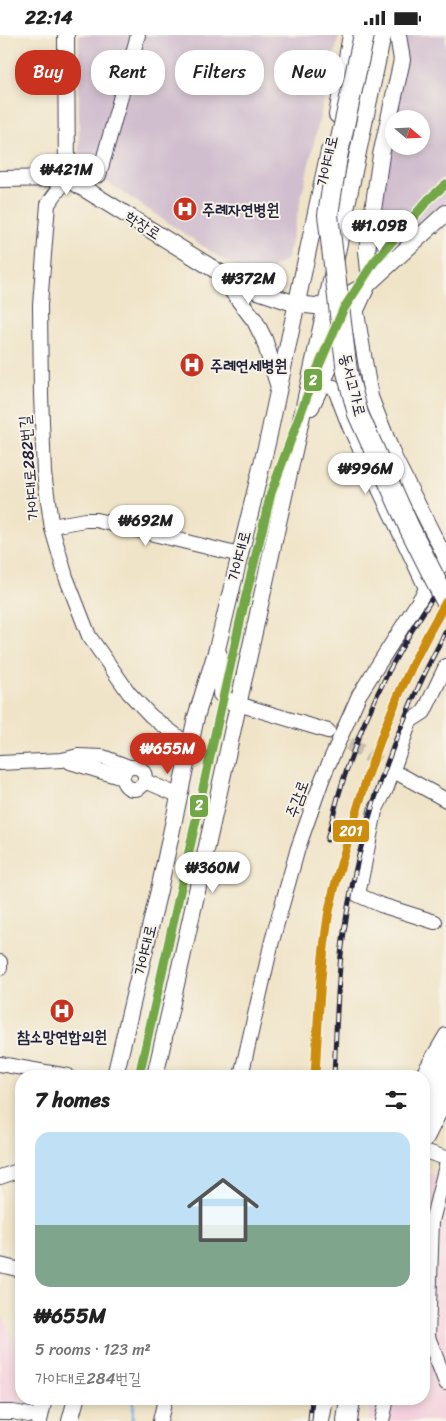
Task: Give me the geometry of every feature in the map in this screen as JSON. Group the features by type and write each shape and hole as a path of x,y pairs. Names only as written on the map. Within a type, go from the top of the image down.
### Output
{"highway":[{"name":"동서고가로","path":"364,35 337,157 328,215 347,372 358,414 409,527 446,601"},
{"name":"동서고가로","path":"375,35 341,188 339,216 345,281 355,350 369,413 416,523 446,579"},
{"path":"430,1100 446,1071"},
{"path":"430,1125 446,1093"},
{"path":"319,1421 322,1405"},
{"path":"336,1421 338,1405"},
{"path":"348,1421 351,1405"},
{"path":"358,1421 360,1405"}],"main road":[{"path":"0,179 67,178 66,35"},
{"path":"337,115 350,35"},
{"name":"가야대로","path":"116,1070 180,795 196,717 217,649 268,439 337,115 358,35"},
{"name":"가야대로","path":"156,1070 298,434 383,35"},
{"path":"365,115 392,35"},
{"path":"298,434 356,307 369,283 367,251 381,155 402,59 398,35"},
{"name":"학장로","path":"67,178 217,271 252,289 296,304 325,307"},
{"path":"325,307 369,283 446,213"},
{"path":"269,296 286,292 305,264"},
{"path":"217,271 255,321 264,339 279,387"},
{"path":"217,649 223,666 221,694 227,700 238,703"},
{"path":"430,1085 446,1054"},
{"path":"430,1134 446,1106"},
{"path":"40,1419 43,1405"},
{"path":"70,1421 74,1405"},
{"path":"329,1421 332,1405"}],"street":[{"path":"67,178 99,175 138,35"},
{"name":"가야대로282번길","path":"67,178 48,204 40,305 44,473 52,526 66,577 89,636 129,693 151,715 190,747"},
{"path":"356,307 371,397 395,458 446,558"},
{"path":"322,384 334,387 350,428 426,588"},
{"path":"52,526 96,520 240,555"},
{"name":"주감로","path":"243,1070 272,941 298,847 323,777 359,695 446,558"},
{"path":"435,922 381,905 358,895 375,811 387,787 410,721 424,712 446,666"},
{"path":"238,703 328,731"},
{"path":"0,763 62,759 78,756 104,757 126,772 140,767 145,773 145,781 180,795"},
{"path":"401,775 446,800"},
{"path":"0,963 0,968"},
{"path":"426,1070 446,1035"},
{"path":"0,1064 34,1070"},
{"path":"430,1153 446,1158"},
{"path":"430,1260 432,1221 446,1166"},
{"path":"0,1177 15,1172"},
{"path":"0,1265 15,1269"},
{"path":"430,1347 446,1383"},
{"path":"160,1421 164,1405"},
{"path":"382,1421 386,1405"},
{"path":"0,1412 13,1412 40,1419"}],"shaded area":[{"path":"79,35 339,35 336,50 274,50 274,95 325,95 287,259 258,278 228,263 79,163 81,50 79,50"},
{"path":"407,35 446,35 446,203 391,252 372,254 386,155 430,155 430,110 393,110 398,74"},
{"path":"446,1173 446,1421 369,1421 370,1405 430,1405 430,1174"},
{"path":"0,1310 12,1336 15,1336 15,1405 30,1405 0,1407"}],"waterway":[{"path":"133,1421 134,1405"}],"tunnel":[{"path":"331,733 401,775"}],"railway":[{"path":"327,840 351,757 373,703 399,652 446,579"},
{"path":"334,1070 341,955 355,871 378,788 393,748 409,708 446,631"},
{"path":"310,1421 311,1405"}],"transit line":[{"name":"2","path":"140,1070 244,604 271,493 314,377 343,310 374,262 429,199 446,184"},
{"name":"201","path":"315,1070 323,957 328,917 336,880 366,780 388,720 414,661 446,602"}],"place":[{"name":"주례자연병원","path":"185,209"},
{"name":"주례연세병원","path":"192,365"},
{"name":"참소망연합의원","path":"62,1011"}]}
